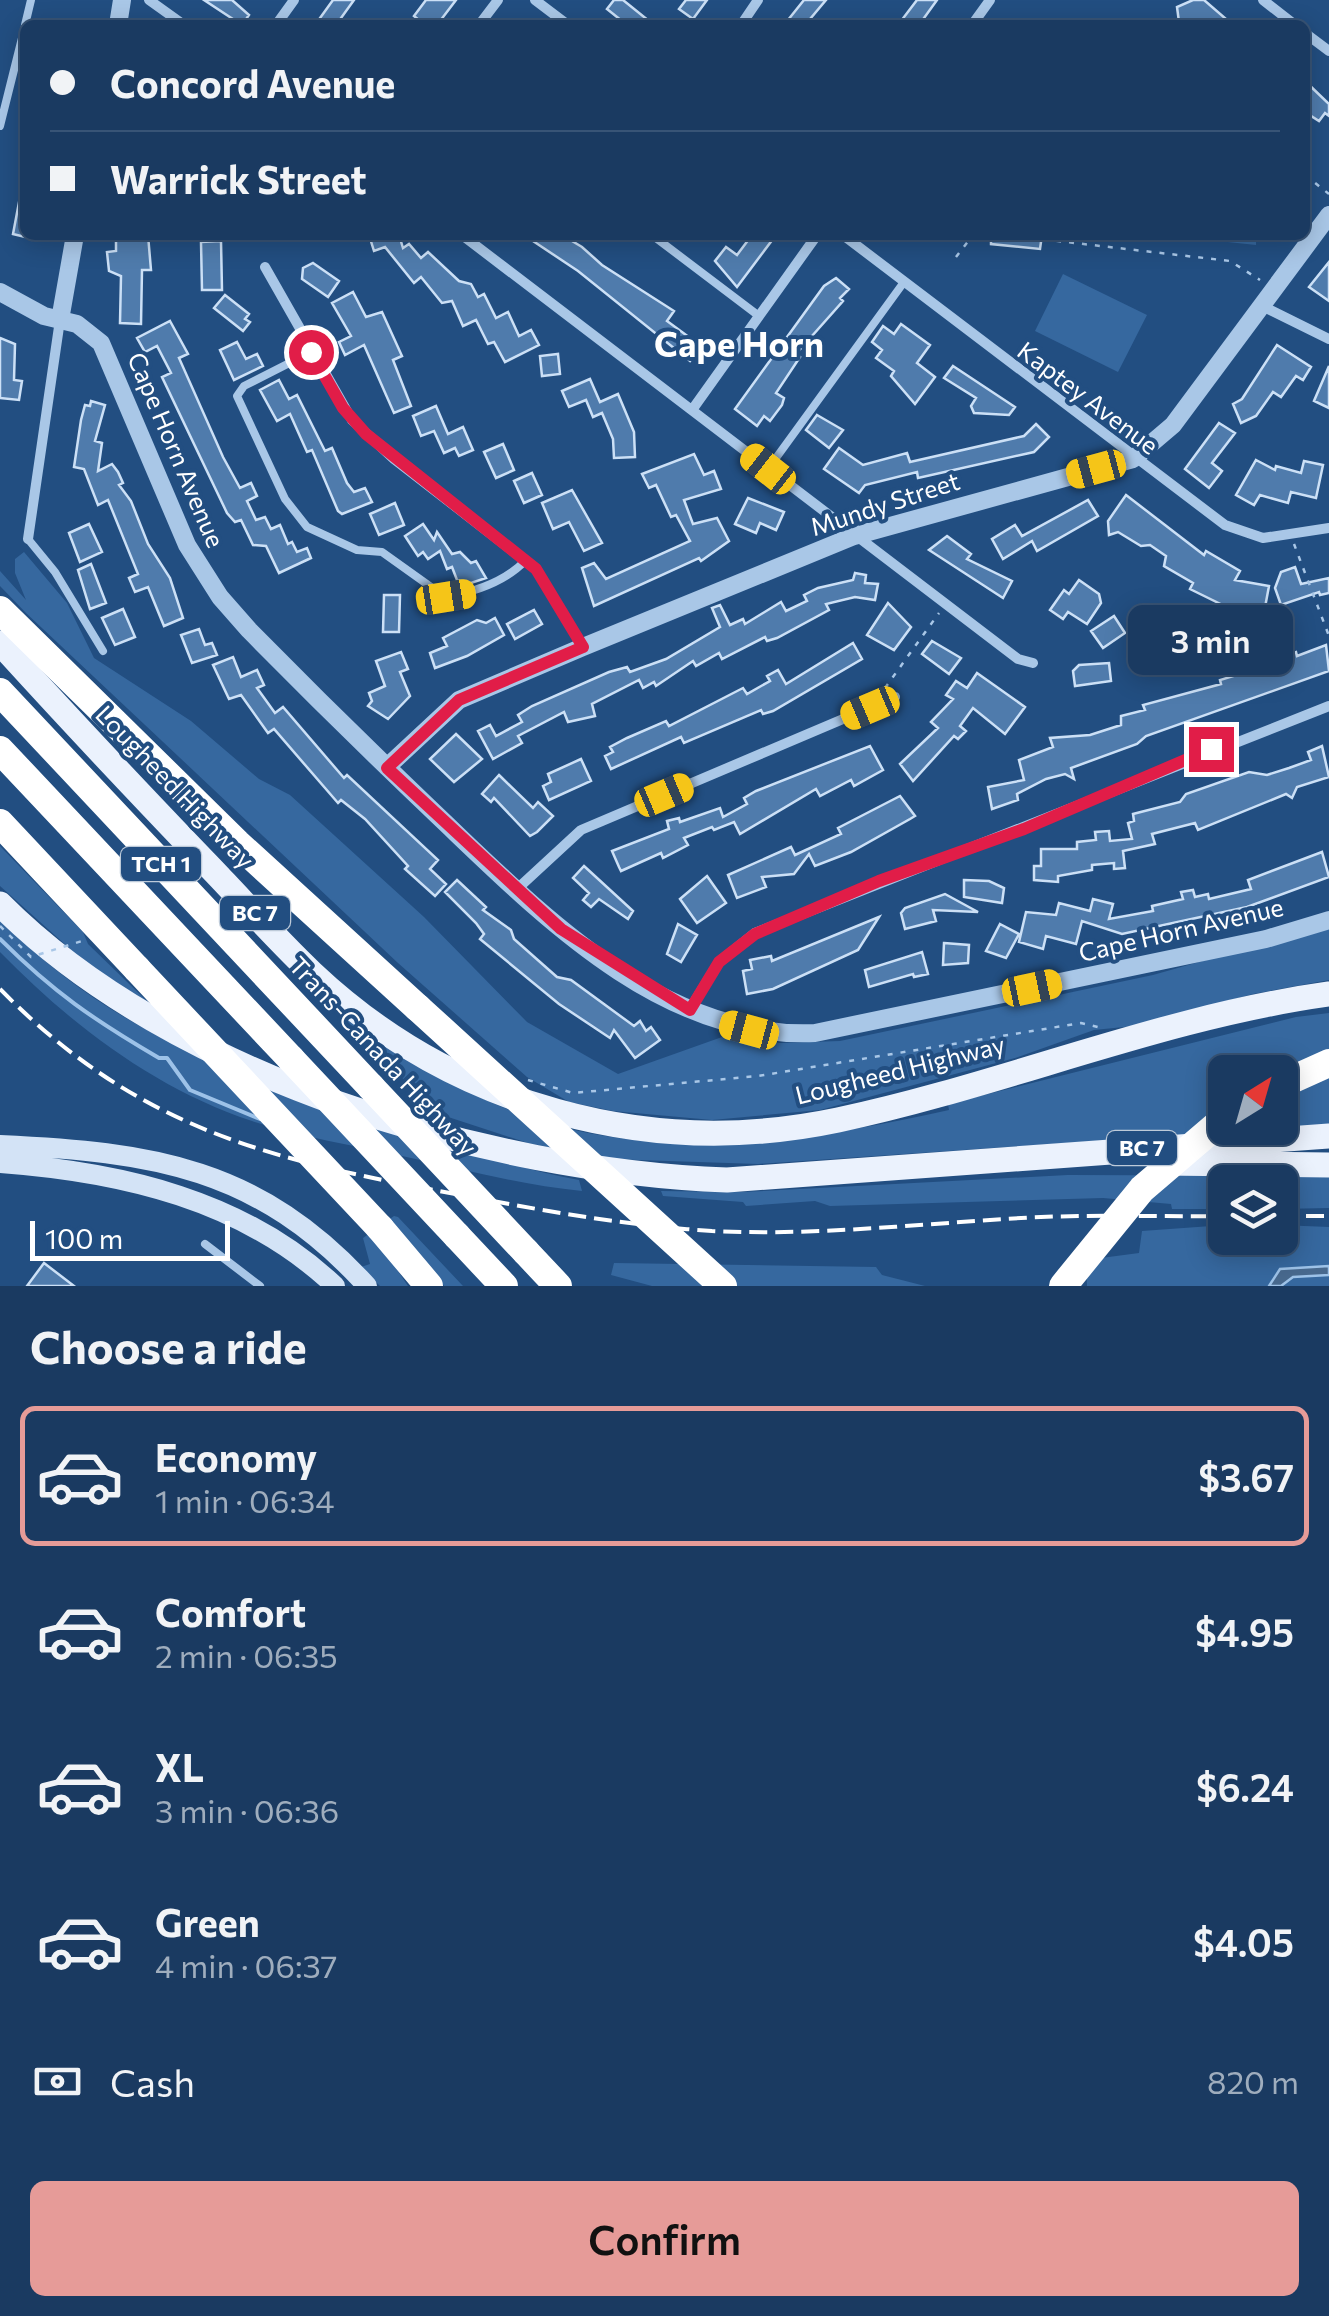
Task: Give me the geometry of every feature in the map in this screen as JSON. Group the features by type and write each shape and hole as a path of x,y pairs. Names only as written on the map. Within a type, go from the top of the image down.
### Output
{"highway":[{"path":"0,610 237,844 723,1286"},
{"name":"Trans-Canada Highway","path":"0,692 558,1286"},
{"name":"TCH 1","path":"0,750 504,1286"},
{"path":"0,823 380,1228 426,1286"},
{"path":"1298,1077 1329,1063"},
{"path":"1063,1286 1142,1189 1208,1133"}],"main road":[{"name":"Lougheed Highway","path":"0,643 313,974 414,1050 521,1102 632,1129 697,1134 761,1132 863,1114 1262,1006 1329,994"},
{"name":"BC 7","path":"0,904 100,990 212,1053 302,1090 555,1163 657,1177 710,1179 1329,1136"},
{"path":"0,1145 85,1148 142,1156 214,1176 266,1203 309,1232 367,1286"},
{"path":"955,1161 1329,1165"},
{"path":"0,1164 123,1179 199,1202 276,1240 335,1286"}],"street":[{"path":"149,0 177,20"},
{"path":"483,20 498,0"},
{"path":"535,0 561,20"},
{"path":"1263,0 1289,20"},
{"name":"Mundy Street","path":"387,768 459,700 583,647 854,536 1133,459 1173,425 1329,214"},
{"path":"28,539 74,240"},
{"path":"469,240 1018,659 1033,663"},
{"path":"692,410 813,240"},
{"name":"Kaptey Avenue","path":"849,240 1133,459 1240,533 1292,537 1329,528"},
{"path":"265,268 343,408 366,434 526,560 550,587 583,647"},
{"name":"Cape Horn Avenue","path":"0,292 86,328 106,351 187,545 220,597 387,768 516,890 578,941 690,1010 749,1030 826,1031 1266,939 1329,920"},
{"path":"1262,306 1329,339"},
{"path":"516,890 581,830 895,698"},
{"path":"690,1010 719,962 755,934 879,881 1024,829 1211,749 1329,706"}],"lane":[{"path":"0,126 3,90 20,41"},
{"path":"659,240 759,316"},
{"path":"768,469 904,282"},
{"path":"311,352 244,386 236,396 285,499 307,528 357,550 382,552 446,597 514,572 526,560"},
{"path":"28,539 55,572 103,651"},
{"path":"205,1244 260,1286"}],"path":[{"path":"956,257 969,240"},
{"path":"1049,240 1230,261 1266,282"},
{"path":"1292,537 1329,636"},
{"path":"870,708 946,604"},
{"path":"0,926 31,957 85,940"},
{"path":"514,1076 573,1093 758,1076 1081,1023 1097,1025 1130,1041"}],"shaded area":[{"path":"1208,240 1256,240 1256,245"},
{"path":"1063,274 1147,315 1118,372 1035,331"},
{"path":"24,552 67,603 94,658 191,721 259,779 290,795 424,917 527,1022 618,1074 722,1037 781,1043 840,1041 1153,975 1329,925 1329,980 1253,994 1134,1026 1094,1030 1015,1058 820,1110 712,1120 613,1111 569,1102 527,1077 398,963 26,613 0,586 0,571 26,600 15,573 15,559"},
{"path":"0,846 83,932 88,944 156,1010 88,965 0,886"},
{"path":"0,920 88,994 178,1046 225,1067 430,1139 579,1180 582,1191 514,1181 308,1136 216,1108 116,1052 55,1004 0,952"},
{"path":"321,994 425,1065 488,1101 544,1122 660,1142 777,1139 892,1122 949,1110 948,1104 1296,1017 1329,1013 1329,1050 1298,1063 1298,1055 1208,1055 1208,1133 758,1164 608,1159 528,1143 436,1113"},
{"path":"1298,1076 1329,1078 1329,1125 1298,1127"},
{"path":"1068,1175 1208,1176 1208,1209 1172,1209 1171,1204 1103,1198 830,1206 815,1201 746,1206 743,1202 663,1196 661,1191 743,1192"},
{"path":"1298,1176 1329,1176 1329,1208 1298,1209"},
{"path":"394,1216 463,1286 444,1286 417,1252 396,1268 408,1286 380,1286 361,1267 370,1264 363,1238"},
{"path":"1208,1226 1208,1255 1298,1255 1298,1226 1329,1227 1329,1266 1285,1268 1269,1286 1087,1286 1086,1260 1139,1253 1142,1231"},
{"path":"614,1263 876,1267 882,1275 925,1286 652,1286 611,1275"},
{"path":"1329,1266 1329,1275 1293,1277 1281,1286 1269,1286 1280,1269"},
{"path":"1329,1275 1329,1286 1281,1286 1293,1277"}],"building":[{"path":"204,0 232,0 249,15 246,20 234,20"},
{"path":"333,0 354,0 340,20 319,20"},
{"path":"426,0 456,0 441,20 419,20 414,16"},
{"path":"614,0 623,0 648,20 621,20 607,9"},
{"path":"686,0 707,0 693,19 679,9"},
{"path":"804,0 826,0 809,20 788,20"},
{"path":"917,0 937,0 923,20 902,20"},
{"path":"1204,0 1227,20 1179,20 1177,7"},
{"path":"1310,86 1329,104 1329,116 1325,113 1319,121 1310,115"},
{"path":"20,197 20,236 13,234"},
{"path":"116,240 148,240 151,270 142,270 141,324 120,323 121,276 109,271 107,252 116,251"},
{"path":"371,240 401,240 403,248 409,244 421,258 428,252 459,281 471,284 478,297 484,294 496,318 508,312 519,336 531,330 539,345 505,362 494,342 488,344 476,320 463,326 452,301 442,303 421,277 414,283 385,247 374,251"},
{"path":"532,240 570,240 582,247 602,265 674,311 667,321 701,346 690,361 578,271"},
{"path":"748,240 772,240 737,287 715,261 726,247 737,255"},
{"path":"991,240 1041,240 1040,249 991,244"},
{"path":"221,241 222,290 202,290 201,242"},
{"path":"1329,262 1329,301 1309,287"},
{"path":"313,263 339,281 328,297 302,279 303,268"},
{"path":"836,278 849,289 840,298 843,301 796,354 800,357 776,393 784,398 782,405 770,421 764,416 757,426 735,409 824,286"},
{"path":"353,292 366,317 382,312 402,356 393,360 411,406 394,413 364,345 345,355 339,342 351,336 332,303"},
{"path":"225,295 249,314 245,319 250,322 243,331 214,308"},
{"path":"170,321 188,354 179,358 223,457 240,488 251,483 257,496 247,501 256,520 265,517 271,529 280,525 288,544 292,542 297,552 307,548 311,558 279,573 266,546 253,545 241,520 235,522 227,513 162,377 171,373 157,346 145,352 137,338"},
{"path":"901,324 930,345 917,363 935,377 915,404 891,376 894,371 876,358 882,350 872,342 883,326 894,334"},
{"path":"0,338 15,344 14,380 22,381 19,400 0,398"},
{"path":"237,342 246,359 257,354 263,366 234,380 220,350"},
{"path":"1277,345 1311,367 1303,380 1296,376 1281,397 1273,392 1256,416 1241,423 1233,404 1242,399"},
{"path":"558,354 560,374 542,376 540,356"},
{"path":"953,366 1015,407 1009,415 974,413 971,406 976,398 944,378"},
{"path":"1329,366 1329,408 1314,401"},
{"path":"590,379 600,402 618,394 634,432 635,457 614,458 613,439 602,413 593,417 586,400 569,407 562,391"},
{"path":"279,380 289,399 297,395 325,451 332,448 347,483 354,492 365,488 372,502 342,514 338,511 312,450 307,452 290,414 277,421 260,390"},
{"path":"91,401 105,405 95,441 102,443 98,471 112,464 118,472 123,483 119,485 170,578 183,618 164,626 148,587 135,592 129,578 138,574 108,500 98,505 84,469 74,467 81,420 85,405 90,406"},
{"path":"436,406 448,434 463,427 473,450 459,456 455,448 444,453 434,431 421,436 413,416"},
{"path":"817,415 843,430 829,448 806,430"},
{"path":"1219,423 1235,433 1212,463 1222,471 1209,488 1185,469"},
{"path":"1036,424 1049,437 1034,452 918,478 917,472 865,485 859,493 824,469 839,448 863,465 907,453 910,462 1024,436"},
{"path":"503,444 514,470 496,478 484,452"},
{"path":"694,454 704,475 714,471 721,489 684,500 693,524 717,518 729,541 701,561 699,558 594,606 582,568 594,563 606,579 690,541 676,515 671,517 656,485 649,488 642,474"},
{"path":"1256,460 1275,470 1276,466 1301,473 1304,461 1323,465 1316,498 1291,492 1288,503 1260,495 1254,505 1236,495"},
{"path":"532,473 542,495 524,503 514,481"},
{"path":"572,490 602,543 584,551 569,522 553,529 542,503"},
{"path":"1126,495 1204,555 1206,551 1240,571 1235,580 1269,586 1263,618 1241,614 1190,589 1193,583 1164,566 1166,556 1150,545 1141,546 1118,532 1109,535 1108,521"},
{"path":"748,498 784,512 776,530 760,523 756,533 735,524"},
{"path":"1088,500 1098,516 1037,551 1032,541 1003,559 992,539 1015,525 1022,536"},
{"path":"395,503 404,525 379,535 370,514"},
{"path":"89,524 102,552 80,562 69,533"},
{"path":"423,524 434,540 437,532 452,554 460,552 471,563 476,561 486,578 468,584 457,580 452,567 447,569 440,551 428,559 423,552 418,556 405,536"},
{"path":"947,536 971,554 967,559 1012,581 1003,598 929,550"},
{"path":"91,564 106,603 90,609 78,570"},
{"path":"1295,567 1301,584 1329,578 1329,593 1319,592 1281,605 1275,588 1281,572"},
{"path":"855,573 866,575 865,583 878,584 875,600 855,597 826,604 829,610 777,638 767,641 765,637 722,659 719,653 696,666 693,661 656,686 654,682 643,688 639,680 592,704 595,716 568,722 564,712 518,736 522,743 493,759 478,731 490,725 496,736 522,722 518,715 532,706 609,672 627,667 630,672 666,659 720,627 712,608 720,605 730,625 743,619 745,624 781,602 786,611 807,601 804,595 818,588 853,580"},
{"path":"1079,580 1099,594 1101,603 1087,624 1068,612 1063,619 1050,610 1064,590 1069,594"},
{"path":"384,595 400,595 399,632 383,632"},
{"path":"888,603 911,627 894,650 867,635"},
{"path":"123,609 135,637 115,645 102,618"},
{"path":"534,610 542,624 515,639 507,624"},
{"path":"1114,616 1125,633 1103,648 1091,631"},
{"path":"495,618 504,635 435,668 430,653 447,646 443,638 477,620 486,623"},
{"path":"199,629 205,645 212,643 217,655 192,663 181,635"},
{"path":"932,641 961,658 949,674 922,654"},
{"path":"853,643 862,659 773,711 763,714 761,710 684,743 681,737 611,769 605,756 613,752 610,747 627,738 666,721 669,726 743,688 747,694 770,681 767,676 778,670 786,684"},
{"path":"1326,645 1329,671 1146,736 1137,744 1071,768 1074,779 1065,774 1046,779 1017,794 1018,800 992,809 988,787 1024,780 1019,760 1053,747 1050,738 1090,735 1121,725 1121,716 1145,710 1143,705 1221,684 1220,680 1250,671 1248,667 1271,655 1282,651 1284,656 1296,652 1297,656"},
{"path":"401,652 408,669 400,672 410,696 388,719 368,706 372,701 369,693 385,686 376,661"},
{"path":"233,657 241,677 257,670 264,685 257,688 275,713 283,707 344,778 347,775 438,860 430,869 446,884 435,896 405,869 408,866 365,819 341,800 338,803 274,729 268,733 241,695 229,699 213,665"},
{"path":"1109,663 1111,681 1075,686 1073,671 1079,665"},
{"path":"977,673 1025,707 1005,734 973,708 960,726 966,731 958,739 954,736 913,781 900,764 938,728 931,722 953,699 946,695 956,681 967,688"},
{"path":"456,734 482,759 454,782 430,759"},
{"path":"870,746 883,770 854,786 851,780 820,796 816,789 740,834 734,822 714,830 712,827 684,838 688,845 663,858 661,853 621,871 619,867 612,851 669,829 667,821 679,818 680,822 720,808 723,817 747,804 744,798 756,791"},
{"path":"1322,746 1329,777 1297,787 1292,798 1286,794 1198,830 1195,823 1152,834 1155,844 1123,851 1125,868 1114,869 1114,863 1092,865 1092,870 1058,876 1058,882 1034,880 1034,866 1041,866 1041,849 1077,849 1077,842 1096,840 1095,832 1109,831 1110,841 1132,839 1128,823 1134,821 1133,814 1180,802 1186,794 1249,772 1267,775 1289,768 1311,760 1308,752"},
{"path":"581,759 591,781 549,800 543,786 551,782 548,774"},
{"path":"499,775 533,808 538,802 553,816 537,832 530,836 494,798 491,802 482,794"},
{"path":"900,796 915,816 851,852 815,866 809,854 794,874 762,877 766,887 737,898 728,875 791,847 795,855 841,834 838,828"},
{"path":"1322,852 1329,877 1247,907 1122,934 1082,921 1076,944 1046,936 1043,949 1019,942 1026,912 1056,915 1059,903 1090,911 1093,899 1113,904 1109,919 1153,911 1152,906 1183,899 1181,892 1193,890 1195,897 1208,894 1209,899 1251,889 1248,880"},
{"path":"584,866 633,911 628,919 599,899 591,907 583,900 589,893 573,878"},
{"path":"707,876 726,903 697,923 680,899"},
{"path":"457,880 486,907 483,910 511,930 514,939 557,977 571,980 634,1026 640,1021 646,1031 651,1027 660,1040 635,1058 614,1030 610,1038 559,1004 480,939 484,934 476,923 445,892"},
{"path":"964,880 989,881 1004,888 1002,903 964,897"},
{"path":"945,894 978,912 933,910 936,921 905,929 901,913 905,908"},
{"path":"879,917 858,950 773,989 747,994 743,971 752,969 750,960 771,956 772,961"},
{"path":"678,924 697,935 681,962 667,954"},
{"path":"1000,924 1019,934 1006,958 986,951"},
{"path":"944,943 969,945 968,963 943,965"},
{"path":"922,952 928,974 913,974 869,987 865,970"},
{"path":"44,1263 74,1286 27,1286"}],"waterway":[{"path":"0,939 75,1004 159,1058 167,1058 190,1090 260,1119"}],"railway":[{"path":"0,989 97,1071 146,1102 197,1126 306,1162 500,1202 641,1224 751,1232 1046,1217 1208,1216"},
{"path":"1298,1216 1329,1216"}],"district":[{"name":"Cape Horn","path":"739,345"}],"route":[{"path":"311,352 343,408 366,434 536,569 583,647 459,700 387,768 561,929 690,1010 719,962 755,934 879,881 1024,829 1211,749"}]}
